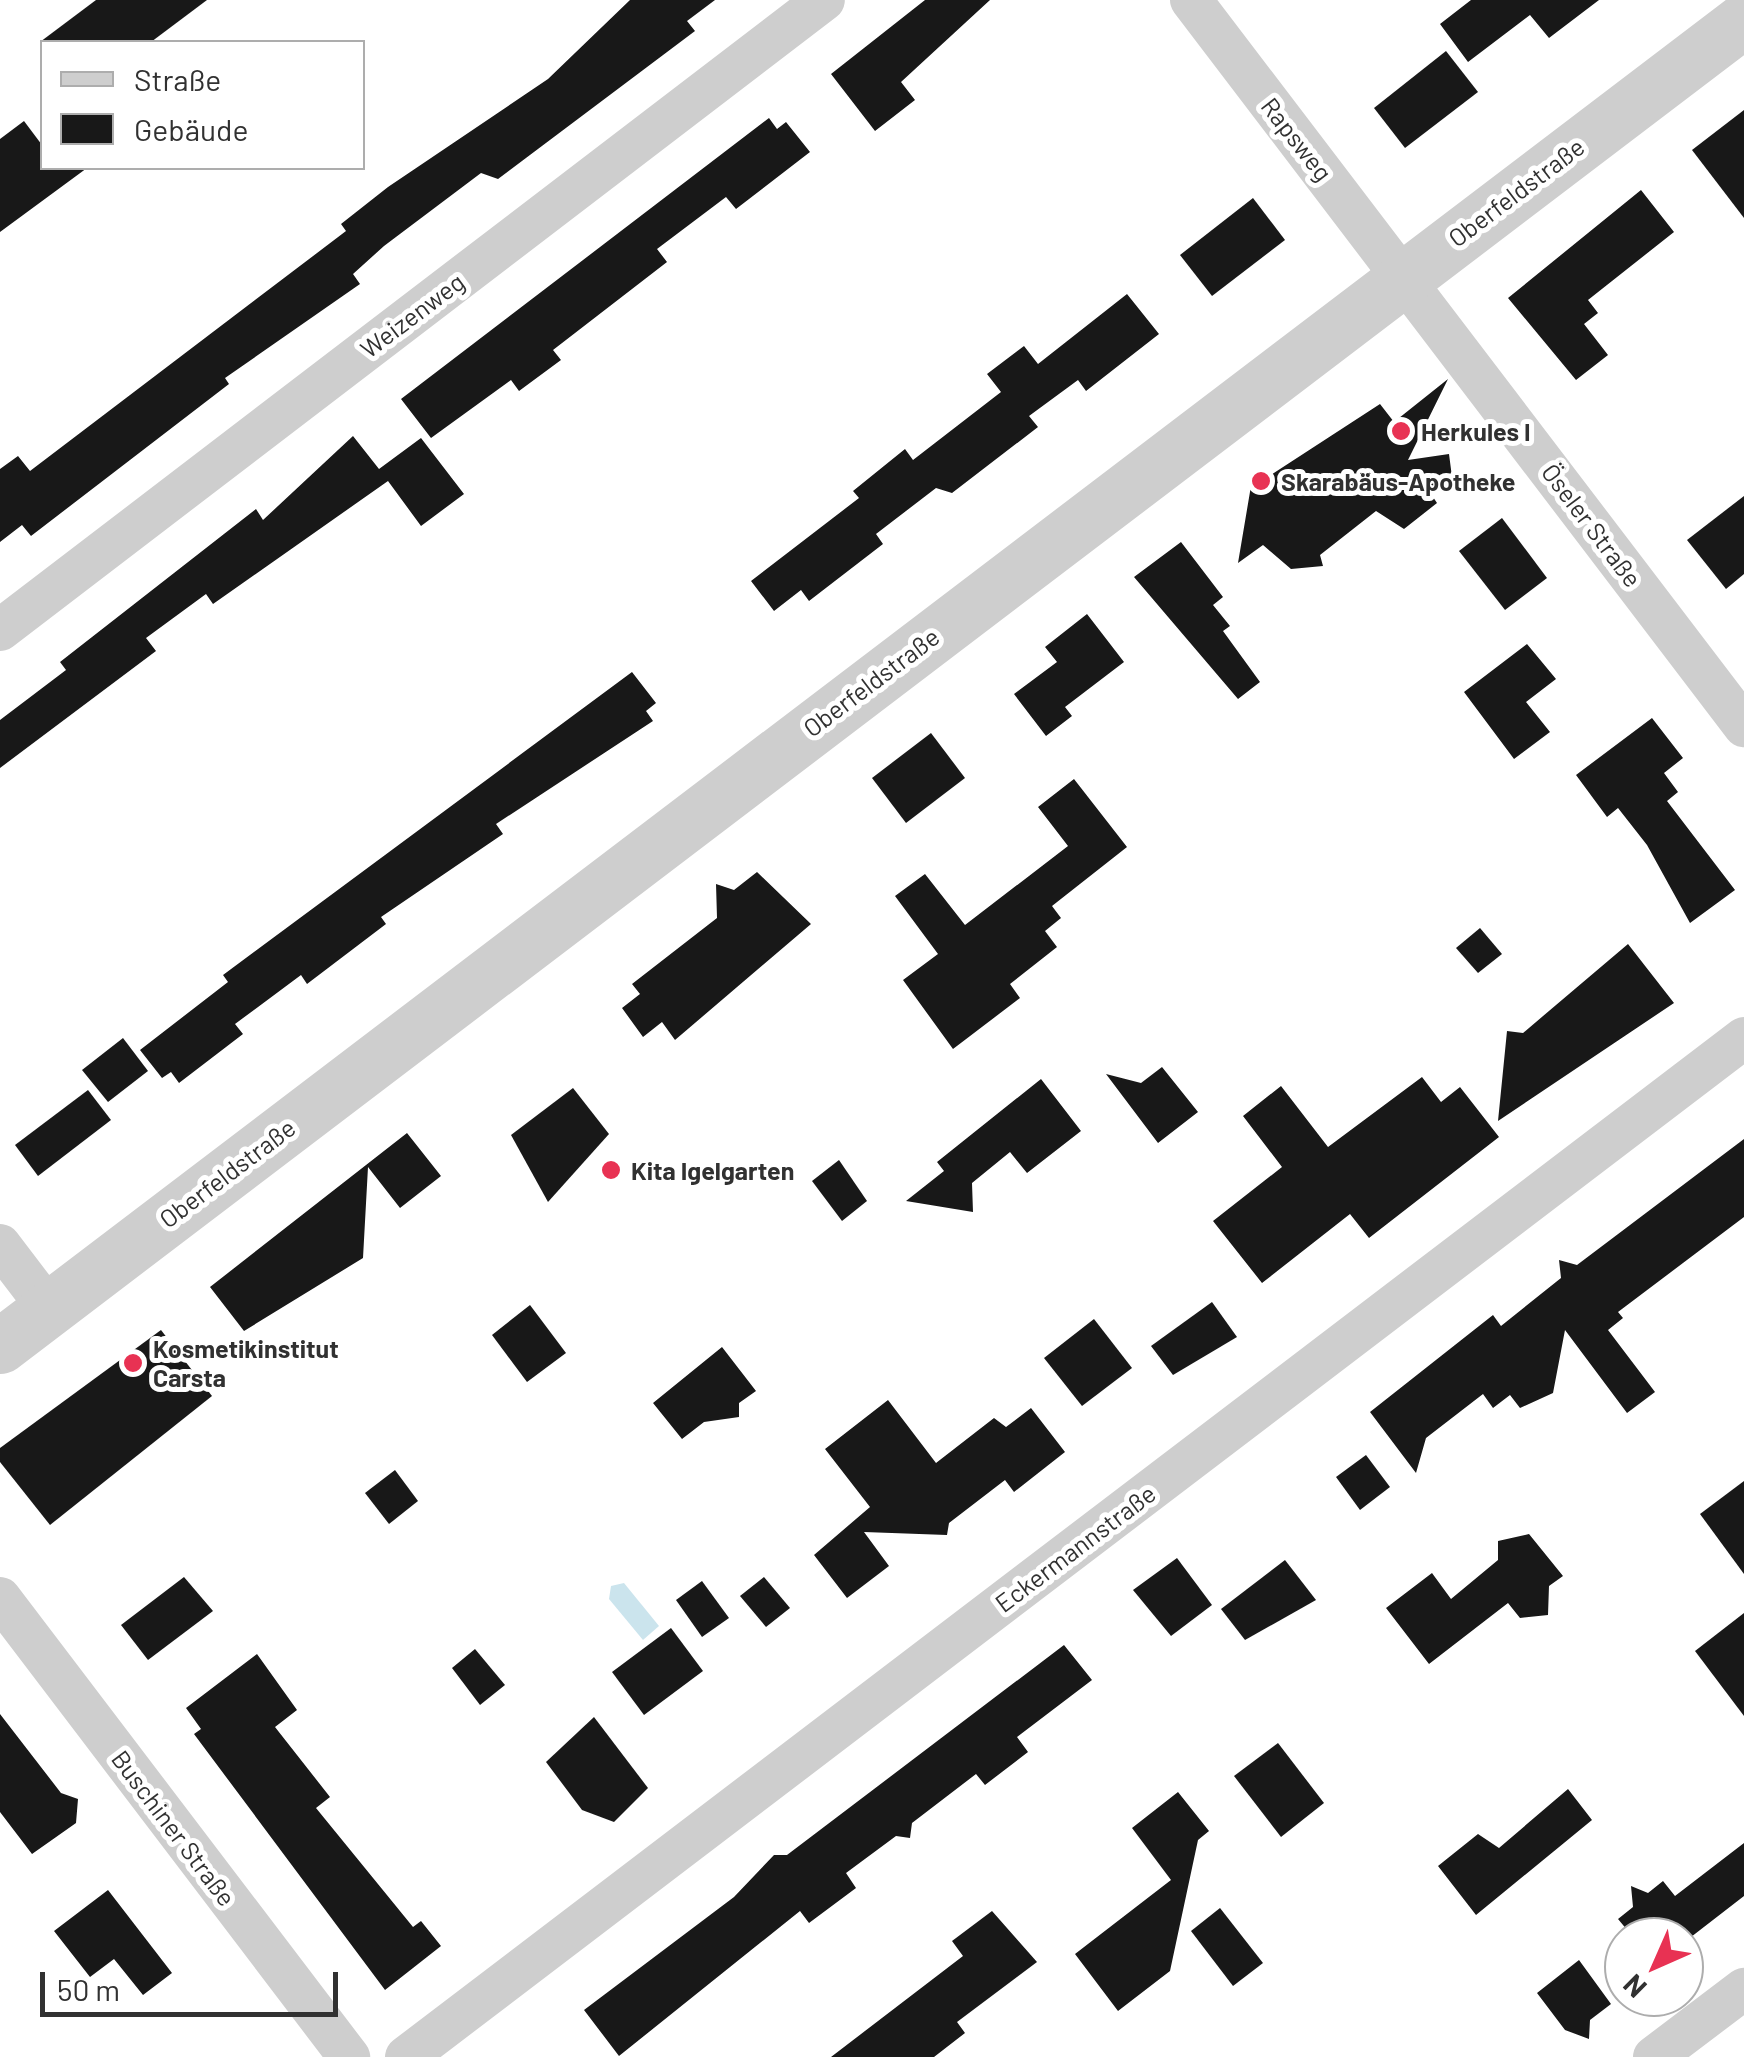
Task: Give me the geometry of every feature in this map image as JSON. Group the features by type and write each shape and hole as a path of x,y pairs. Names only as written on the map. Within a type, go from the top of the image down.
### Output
{"street":[{"name":"Weizenweg","path":"0,630 824,0"},
{"name":"Rapsweg","path":"1190,0 1404,277"},
{"name":"Oberfeldstraße","path":"0,1346 1744,20"},
{"name":"Öseler Straße","path":"1404,277 1744,726"},
{"name":"Eckermannstraße","path":"406,2057 1744,1038"},
{"path":"0,1245 48,1308"},
{"name":"Buschiner Straße","path":"0,1598 349,2057"},
{"path":"1654,2057 1744,1989"}],"water":[{"path":"624,1583 659,1626 643,1640 609,1599 611,1586"}],"building":[{"path":"96,0 207,0 154,40 43,40"},
{"path":"630,0 715,0 687,21 695,31 498,179 481,173 384,246 353,274 360,284 225,378 229,384 31,536 22,525 0,542 0,469 18,456 30,471 346,231 341,224 388,187 548,79"},
{"path":"925,0 990,0 901,82 915,100 875,131 831,74"},
{"path":"1471,0 1599,0 1549,38 1530,15 1468,62 1440,24"},
{"path":"1446,51 1478,92 1405,148 1374,108"},
{"path":"1744,110 1744,218 1692,150"},
{"path":"769,118 777,129 786,122 810,152 736,209 726,197 657,249 667,262 553,350 561,360 519,391 511,380 431,438 401,399"},
{"path":"24,121 40,142 40,170 84,170 0,232 0,139"},
{"path":"1641,190 1674,232 1588,300 1598,313 1584,324 1608,355 1576,380 1508,298"},
{"path":"1253,198 1285,240 1212,296 1180,255"},
{"path":"1127,294 1159,334 1086,391 1078,380 1029,416 1038,427 952,493 936,488 876,534 883,544 809,601 801,590 774,611 751,581 859,498 853,491 905,449 913,460 1001,392 987,374 1024,346 1038,364"},
{"path":"1448,379 1408,460 1449,454 1452,477 1431,494 1437,503 1404,529 1376,511 1320,555 1323,566 1291,569 1263,545 1238,563 1253,474 1263,480 1380,404 1394,422"},
{"path":"353,436 379,469 421,438 464,494 421,526 388,481 213,604 206,594 146,638 156,651 0,768 0,720 66,670 60,662 256,509 263,520"},
{"path":"1744,496 1744,574 1726,589 1687,540"},
{"path":"1502,518 1547,578 1505,610 1459,551"},
{"path":"1181,542 1223,597 1213,605 1230,626 1223,631 1260,682 1238,699 1134,577"},
{"path":"1087,614 1124,662 1065,707 1072,716 1046,736 1014,694 1057,662 1045,647"},
{"path":"1527,644 1556,679 1526,702 1550,732 1514,759 1464,692"},
{"path":"632,672 656,703 646,711 653,721 496,824 503,834 381,917 386,924 307,984 301,975 235,1024 243,1034 179,1083 171,1072 162,1078 140,1050 228,982 223,975"},
{"path":"1652,718 1683,758 1664,773 1678,792 1667,801 1735,890 1690,923 1647,845 1618,808 1607,817 1576,775"},
{"path":"931,733 965,778 906,823 872,778"},
{"path":"1074,779 1127,847 1052,906 1061,918 1045,931 1057,947 1010,984 1020,998 953,1049 903,980 938,954 895,896 925,874 965,925 1068,846 1038,807"},
{"path":"757,872 811,924 675,1040 662,1022 643,1037 622,1008 640,994 632,984 717,918 716,884 734,890"},
{"path":"1480,928 1502,954 1478,973 1456,948"},
{"path":"1628,944 1674,1003 1498,1121 1507,1031 1523,1033"},
{"path":"123,1038 148,1071 108,1102 82,1070"},
{"path":"1162,1067 1198,1112 1158,1143 1106,1074 1141,1083"},
{"path":"1422,1077 1441,1102 1460,1087 1499,1137 1369,1238 1350,1214 1262,1283 1213,1221 1282,1167 1243,1116 1281,1086 1328,1147"},
{"path":"1041,1079 1081,1131 1027,1173 1010,1152 972,1183 973,1212 906,1201 944,1171 937,1162"},
{"path":"573,1088 609,1134 548,1202 511,1135"},
{"path":"88,1090 111,1120 38,1176 15,1145"},
{"path":"407,1133 441,1176 400,1208 368,1167 363,1258 244,1331 210,1287"},
{"path":"1744,1139 1744,1217 1618,1312 1623,1318 1608,1330 1655,1392 1627,1413 1565,1330 1553,1393 1520,1408 1510,1395 1493,1408 1483,1394 1426,1438 1416,1473 1370,1412 1493,1315 1501,1326 1561,1278 1559,1260 1577,1265"},
{"path":"839,1160 867,1201 842,1221 812,1181"},
{"path":"1212,1302 1237,1337 1173,1375 1151,1346"},
{"path":"530,1305 566,1353 527,1382 492,1335"},
{"path":"1094,1319 1132,1368 1082,1406 1044,1358"},
{"path":"161,1330 212,1396 50,1525 0,1462 0,1448"},
{"path":"722,1347 756,1391 739,1403 739,1417 704,1422 682,1439 653,1403"},
{"path":"888,1400 936,1463 994,1418 1006,1427 1031,1408 1065,1452 1014,1492 1005,1480 949,1523 947,1535 864,1532 889,1566 847,1598 814,1555 870,1507 825,1449"},
{"path":"1366,1455 1390,1487 1360,1510 1336,1477"},
{"path":"395,1470 418,1501 389,1524 365,1493"},
{"path":"1744,1481 1744,1574 1700,1514"},
{"path":"1529,1534 1563,1576 1549,1586 1548,1615 1520,1618 1508,1603 1429,1664 1386,1608 1432,1573 1451,1599 1498,1560 1498,1541"},
{"path":"1177,1558 1212,1605 1171,1636 1133,1590"},
{"path":"1285,1560 1316,1600 1245,1640 1221,1609"},
{"path":"184,1577 213,1611 148,1660 121,1625"},
{"path":"764,1577 790,1608 766,1627 740,1596"},
{"path":"702,1581 729,1618 702,1637 676,1600"},
{"path":"1744,1613 1744,1716 1695,1651"},
{"path":"671,1628 703,1671 644,1715 612,1672"},
{"path":"1064,1645 1092,1680 1017,1737 1028,1752 985,1785 976,1774 912,1823 910,1838 896,1836 846,1873 856,1888 809,1923 800,1911 619,2056 584,2010 734,1897 774,1855 787,1855"},
{"path":"475,1649 505,1685 480,1705 452,1668"},
{"path":"257,1654 297,1710 275,1727 330,1797 316,1808 413,1927 421,1921 441,1946 385,1990 194,1734 201,1729 186,1708"},
{"path":"0,1714 61,1793 78,1799 76,1823 32,1854 0,1812"},
{"path":"594,1717 648,1788 614,1822 582,1810 546,1762"},
{"path":"1278,1743 1324,1803 1281,1837 1234,1776"},
{"path":"1568,1789 1592,1820 1476,1915 1438,1866 1478,1834 1499,1848"},
{"path":"1178,1792 1209,1831 1198,1840 1170,1971 1118,2011 1075,1954 1171,1880 1132,1828"},
{"path":"1744,1843 1744,1896 1704,1927 1704,1917 1620,1917 1633,1907 1631,1886 1648,1893 1663,1881 1675,1896"},
{"path":"108,1890 172,1973 143,1995 114,1959 90,1977 54,1931"},
{"path":"1220,1908 1263,1963 1233,1986 1191,1931"},
{"path":"992,1911 1037,1962 957,2022 965,2033 934,2057 831,2057 963,1956 952,1941"},
{"path":"1579,1960 1604,1994 1604,2009 1590,2020 1589,2039 1565,2030 1537,1993"}],"place":[{"name":"Herkules I","path":"1401,431"},
{"name":"Skarabäus-Apotheke","path":"1261,481"},
{"name":"Kita Igelgarten","path":"611,1170"},
{"name":"Kosmetikinstitut Carsta","path":"133,1363"}]}
